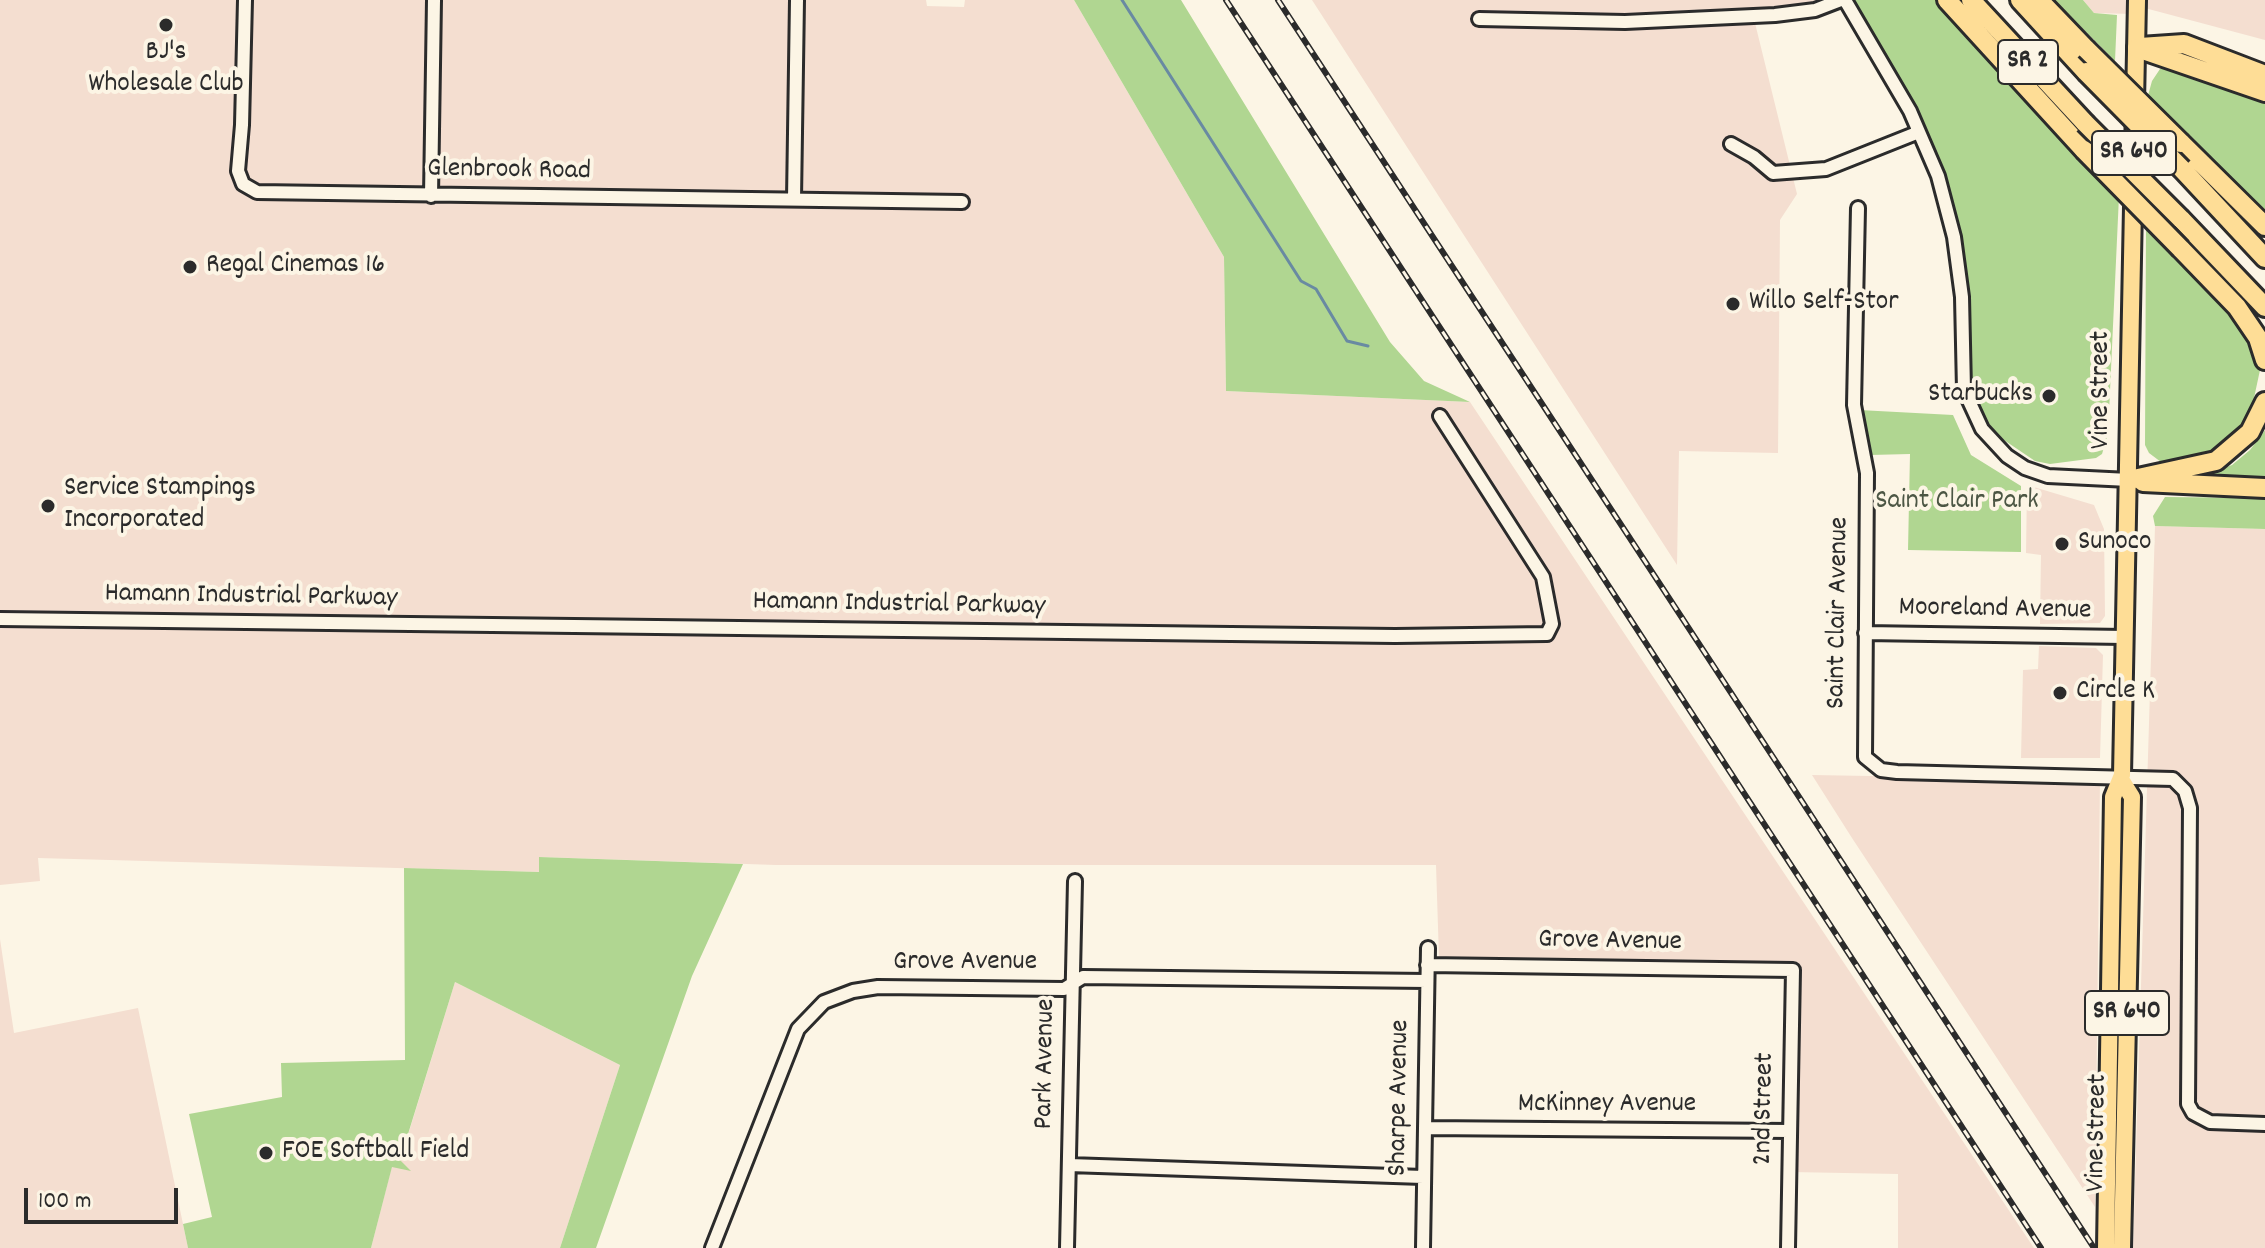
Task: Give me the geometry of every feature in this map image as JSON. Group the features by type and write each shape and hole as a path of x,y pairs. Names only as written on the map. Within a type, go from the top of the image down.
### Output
{"highway":[{"path":"1947,0 2084,150 2237,307 2258,338 2265,360"},
{"name":"SR 2","path":"1971,0 2085,123 2265,307"},
{"name":"SR 2","path":"2020,0 2265,258"},
{"path":"2039,0 2265,226"},
{"path":"2137,48 2184,44 2265,75"},
{"path":"2137,48 2265,92"},
{"path":"2129,480 2216,461 2250,432 2265,402"},
{"path":"2129,480 2170,486 2265,488"}],"main road":[{"name":"Vine Street","path":"2106,1248 2113,797 2122,778 2137,0"},
{"name":"Vine Street","path":"2122,778 2132,797 2122,1248"}],"street":[{"name":"Glenbrook Road","path":"245,0 238,171 243,184 262,193 962,202"},
{"path":"431,196 434,0"},
{"path":"794,199 797,0"},
{"path":"1479,19 1625,22 1775,15 1815,10 1843,0 1919,132 1938,176 1954,237 1962,297 1964,390 1982,429 2007,456 2033,471 2048,476 2129,480"},
{"path":"1731,144 1773,173 1826,169 1919,132"},
{"name":"Saint Clair Avenue","path":"1858,208 1854,405 1867,473 1862,745 1870,765 1897,772 2122,778"},
{"name":"Hamann Industrial Parkway","path":"0,619 1395,636 1547,634 1552,624 1543,577 1440,416"},
{"name":"Mooreland Avenue","path":"1865,633 2124,637"},
{"path":"2122,778 2173,779 2185,791 2190,808 2188,1104 2193,1113 2210,1122 2265,1124"},
{"name":"Park Avenue","path":"1067,1248 1075,881"},
{"name":"Sharpe Avenue","path":"1423,1248 1428,948"},
{"name":"Grove Avenue","path":"1427,965 1793,970"},
{"name":"2nd Street","path":"1788,1248 1793,970"},
{"name":"Grove Avenue","path":"712,1248 798,1029 824,1002 853,991 878,987 1064,989 1083,977 1427,981"},
{"name":"McKinney Avenue","path":"1425,1128 1790,1131"},
{"path":"1069,1165 1423,1177"}],"shaded area":[{"path":"0,0 788,0 789,132 802,133 804,0 926,0 927,6 964,7 965,0 1074,0 1224,257 1226,391 1470,402 2034,1248 1898,1248 1898,1174 1791,1172 1795,963 1439,958 1436,865 776,865 540,857 540,872 38,858 40,881 0,885"},
{"path":"1312,0 1830,0 1813,7 1686,15 1685,26 1755,23 1797,194 1780,220 1778,453 1679,451 1677,565"},
{"path":"2083,0 2132,0 2132,14 2094,13"},
{"path":"2141,0 2265,0 2265,40 2141,7"},
{"path":"2027,485 2094,505 2104,529 2105,616 2100,623 2040,624 2041,555 2026,553"},
{"path":"2155,526 2265,529 2265,1248 2133,1248"},
{"path":"2039,646 2096,648 2103,655 2100,758 2021,758 2023,670 2038,669"},
{"path":"1812,775 2100,780 2095,1207 1852,838"},
{"path":"0,939 14,1033 138,1008 188,1248 0,1248"},
{"path":"455,982 620,1065 560,1248 371,1248 392,1166 409,1170 400,1161"}],"green space":[{"path":"1074,0 1181,0 1390,342 1424,381 1470,402 1226,391 1224,257"},
{"path":"1854,0 1936,0 2050,129 2119,196 2108,434 2102,454 2096,458 2050,464 2035,461 1995,434 1979,412 1970,383 1970,321 1963,250 1952,200 1920,116"},
{"path":"2054,0 2083,0 2094,13 2117,15 2115,61"},
{"path":"2168,67 2265,99 2265,217 2147,99 2152,81 2160,69"},
{"path":"2146,224 2236,317 2251,340 2260,370 2251,412 2237,432 2208,454 2161,462 2149,453 2145,445"},
{"name":"Saint Clair Park","path":"1859,410 1953,415 1971,455 2021,486 2021,552 1908,550 1910,454 1870,455"},
{"path":"2265,430 2265,483 2203,476 2232,465 2250,450"},
{"path":"2165,497 2265,498 2265,529 2155,526 2153,516"},
{"path":"539,857 743,864 692,976 596,1248 560,1248 620,1065 455,982 400,1160 411,1171 392,1167 371,1248 188,1248 183,1224 212,1217 189,1114 282,1097 281,1063 405,1060 404,868 539,872"}],"waterway":[{"path":"1122,0 1301,281 1316,289 1347,341 1368,346"}],"railway":[{"path":"1226,0 2041,1248"},
{"path":"1278,0 2094,1248"}],"place":[{"name":"BJ's Wholesale Club","path":"166,25"},
{"name":"Regal Cinemas 16","path":"190,267"},
{"name":"Willo Self-Stor","path":"1733,304"},
{"name":"Starbucks","path":"2049,396"},
{"name":"Service Stampings Incorporated","path":"48,506"},
{"name":"Sunoco","path":"2062,544"},
{"name":"Circle K","path":"2060,693"},
{"name":"FOE Softball Field","path":"266,1153"}]}
